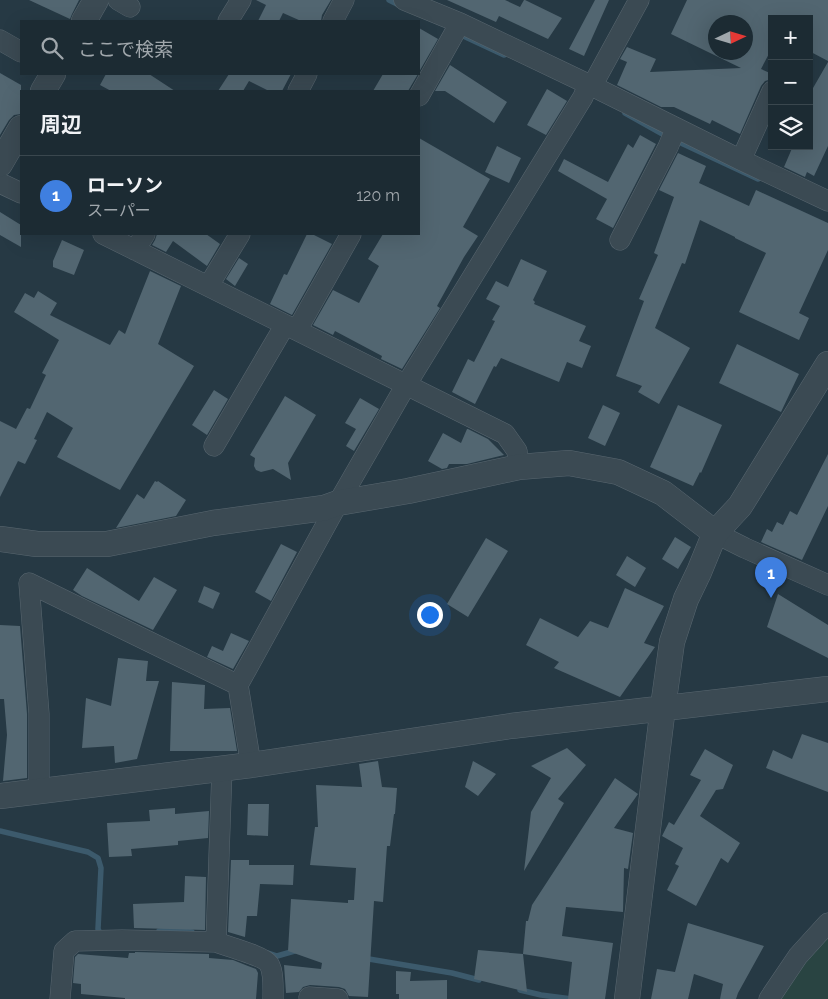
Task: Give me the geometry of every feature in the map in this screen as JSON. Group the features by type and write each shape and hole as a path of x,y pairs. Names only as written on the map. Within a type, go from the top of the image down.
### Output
{"street":[{"path":"85,20 96,0"},
{"path":"229,20 241,0"},
{"path":"334,20 344,0"},
{"path":"404,0 459,24 587,89 672,136 742,160 828,200"},
{"path":"251,765 238,686 338,503 406,384 587,89 639,0"},
{"path":"420,94 459,24"},
{"path":"0,40 20,51"},
{"path":"44,90 52,75"},
{"path":"299,90 306,75"},
{"path":"742,160 768,100"},
{"path":"0,164 20,130"},
{"path":"620,240 672,136"},
{"path":"0,183 20,193"},
{"path":"108,235 140,242 209,285 291,328 505,434 517,451 519,467"},
{"path":"209,285 239,235"},
{"path":"214,446 350,235"},
{"path":"627,999 672,642 686,598 715,532 740,506 828,364"},
{"path":"0,539 37,544 107,544 213,524 324,508 338,503 408,491 519,467 569,463 618,472 663,492 715,532 753,552 828,586"},
{"path":"39,791 39,714 29,583 238,686"},
{"path":"0,796 222,769 510,726 828,689"},
{"path":"216,937 222,769"},
{"path":"769,999 798,956 828,923"},
{"path":"60,999 64,951 75,941 216,937 262,958 269,964 272,974 273,999"},
{"path":"309,998 338,999"}],"green space":[{"path":"828,933 828,999 777,999"}],"building":[{"path":"29,0 79,0 70,19"},
{"path":"256,0 331,0 321,20 299,20 283,13 280,20 258,20 266,5"},
{"path":"447,0 505,0 520,7 525,0 562,18 548,39 499,16 496,22"},
{"path":"595,0 609,0 584,56 569,49"},
{"path":"687,0 828,0 828,61 813,53 813,15 768,15 768,56 761,69 768,72 768,80 761,86 740,134 712,120 710,124 674,107 661,107 617,85 627,62 620,59 627,47 656,59 650,72 741,68 725,60 753,60 753,15 708,15 708,52 671,34"},
{"path":"420,29 438,39 420,70"},
{"path":"828,62 828,146 814,176 807,172 805,177 784,167 791,150 813,150 813,88"},
{"path":"450,65 507,102 494,123 445,91 435,91"},
{"path":"0,73 21,85 21,90 20,114 14,115 9,120 0,135"},
{"path":"105,75 151,75 173,90 109,90 100,85"},
{"path":"228,75 290,75 283,90 267,90 249,81 244,90 219,90"},
{"path":"382,75 417,75 409,90 374,90"},
{"path":"547,89 567,101 546,135 527,125"},
{"path":"640,135 656,144 613,228 596,219 607,199 558,171 564,159 608,182 628,144 633,148"},
{"path":"420,139 490,179 463,227 478,236 437,306 440,308 402,369 381,359 382,356 335,331 333,335 313,325 333,290 359,303 379,266 368,259 382,235 420,235"},
{"path":"497,146 521,158 509,183 485,172"},
{"path":"678,153 706,166 699,183 749,206 756,190 828,223 828,250 799,313 809,318 799,340 739,312 766,253 700,220 685,264 682,263 655,328 690,348 659,404 638,392 642,386 616,376 644,301 639,299 658,255 654,253 674,197 659,190"},
{"path":"0,212 20,224 21,247 0,235"},
{"path":"157,235 207,235 220,244 207,266 173,241 166,252 152,245"},
{"path":"307,235 314,235 332,244 292,315 270,304 284,274 287,275"},
{"path":"62,240 84,250 74,275 53,267 53,261"},
{"path":"239,258 248,264 235,286 226,279"},
{"path":"521,259 547,271 533,300 534,304 586,326 579,341 591,346 582,368 567,362 559,382 501,358 496,367 494,366 475,404 452,392 468,359 474,362 495,321 492,320 500,306 486,299 496,281 508,287"},
{"path":"150,271 181,286 158,344 194,366 120,490 57,457 73,428 47,412 34,439 37,440 25,464 18,461 0,497 0,421 16,429 27,408 30,409 46,375 42,373 59,340 14,312 25,293 34,298 38,291 57,303 50,315 110,345 119,330 125,334"},
{"path":"737,344 799,374 781,412 719,383"},
{"path":"214,390 228,399 207,435 192,425"},
{"path":"285,396 316,415 288,463 291,480 273,469 261,472 256,470 254,466 255,458 250,455"},
{"path":"360,398 379,409 354,451 346,446 356,429 345,423"},
{"path":"603,405 620,413 605,446 588,438"},
{"path":"678,405 722,425 701,473 693,486 650,467"},
{"path":"467,429 488,439 504,455 467,464 449,464 447,468 442,469 428,461 443,433 461,443"},
{"path":"828,454 828,506 802,560 761,542 767,529 772,532 777,522 783,525 790,511 797,515"},
{"path":"155,481 158,481 186,500 176,516 116,528 137,494 144,499"},
{"path":"675,537 691,547 678,569 662,559"},
{"path":"486,538 508,551 468,617 447,604"},
{"path":"281,544 297,552 271,601 255,592"},
{"path":"627,556 646,568 635,587 616,575"},
{"path":"87,568 139,601 154,577 177,590 153,630 73,590"},
{"path":"204,586 220,593 213,609 198,602"},
{"path":"625,588 664,606 644,643 655,647 620,697 554,668 559,662 526,645 540,618 578,637 590,621 608,628"},
{"path":"778,594 828,625 828,658 767,627"},
{"path":"0,625 20,626 27,714 27,778 3,781 7,735 4,699 0,699"},
{"path":"231,633 249,641 233,669 207,657 212,646 223,651"},
{"path":"118,658 148,661 146,681 159,681 137,759 115,763 114,746 82,748 86,698 111,706"},
{"path":"172,682 205,685 204,709 230,708 237,751 170,751"},
{"path":"802,734 828,743 828,792 766,768 773,750 792,759"},
{"path":"567,748 586,765 558,799 564,803 524,871 531,812 551,778 531,766"},
{"path":"705,749 733,765 723,789 716,790 700,816 740,843 728,863 721,858 696,906 667,890 679,866 675,864 683,848 662,836 669,822 674,825 701,780 690,775"},
{"path":"378,761 382,787 397,788 390,846 387,846 383,902 374,901 368,997 349,996 345,989 339,987 310,985 303,987 299,992 286,993 284,965 321,969 322,963 288,951 291,899 348,903 348,900 354,900 356,868 310,865 315,827 318,827 316,785 362,787 359,764"},
{"path":"473,761 496,774 478,796 465,787"},
{"path":"615,778 638,794 614,828 633,833 628,869 624,868 623,912 566,907 562,936 613,943 605,999 568,999 572,962 523,954 526,921 528,921 532,905"},
{"path":"248,804 269,804 268,836 247,835"},
{"path":"175,808 175,814 209,811 208,838 178,841 178,845 131,849 132,856 109,857 107,823 150,821 149,810"},
{"path":"231,860 249,860 249,865 294,865 293,885 260,884 257,916 247,916 245,937 228,932"},
{"path":"185,876 206,877 205,930 134,928 133,904 184,902"},
{"path":"688,923 764,946 736,999 720,999 723,984 694,974 688,999 651,999 657,969 675,972"},
{"path":"478,950 523,954 527,992 474,979"},
{"path":"129,953 209,954 209,958 233,960 256,969 258,973 256,999 125,999 81,994 81,984 73,983 75,957 78,954 128,958"},
{"path":"396,971 411,972 410,981 447,980 447,999 399,999 399,994 396,994"}],"waterway":[{"path":"389,0 401,6"},
{"path":"459,34 504,55"},
{"path":"625,113 666,136 758,179"},
{"path":"0,831 88,852 98,858 101,868 98,929 103,934"},
{"path":"159,931 176,930 192,932"},
{"path":"268,953 277,956 298,950"},
{"path":"363,958 452,973 479,980"},
{"path":"520,990 572,999"}],"place":[{"name":"ローソン","path":"771,598"}]}
